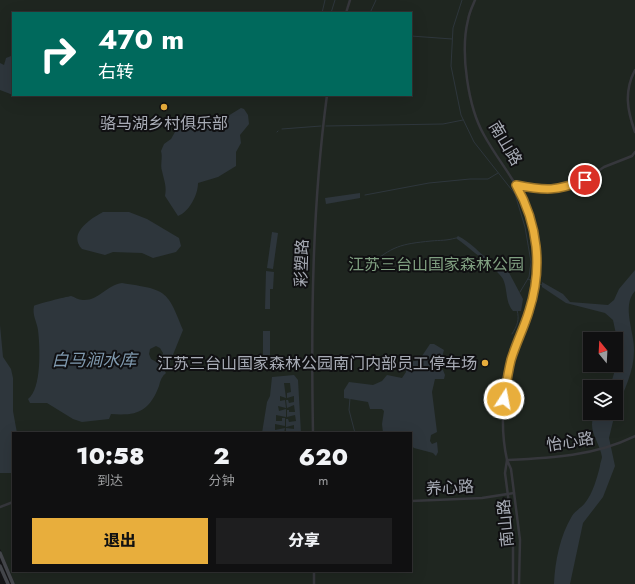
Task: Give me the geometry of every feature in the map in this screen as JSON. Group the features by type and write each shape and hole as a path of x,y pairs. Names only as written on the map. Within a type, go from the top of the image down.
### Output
{"main road":[{"path":"0,553 13,584"},
{"path":"0,566 8,584"}],"street":[{"path":"346,12 350,0"},
{"name":"南山路","path":"475,0 467,21 465,49 466,73 471,99 484,135 516,185 529,213 536,233 536,285 511,361 504,399 504,440 507,460 506,474 513,534 513,584"},
{"path":"635,70 630,79 627,100 629,114 635,132"},
{"name":"彩塑路","path":"313,432 312,328 314,227 320,151 327,96"},
{"path":"516,185 547,190 570,186 585,180 604,167 632,156 635,152"},
{"name":"怡心路","path":"507,460 560,457 596,451 635,436"},
{"name":"南山路","path":"507,460 511,469 520,540 519,584"},
{"name":"养心路","path":"412,501 482,498 514,493"},
{"path":"0,506 12,502"},
{"path":"314,572 314,584"}],"green space":[{"name":"江苏三台山国家森林公园","path":"0,0 635,0 635,584 15,584 0,549"}],"water":[{"path":"12,56 12,95 0,90 0,63 4,65 6,58"},
{"path":"241,108 244,109 248,115 249,124 240,135 241,143 236,152 236,166 218,177 198,183 195,198 186,211 178,216 165,196 166,193 161,168 161,151 164,144 171,139 175,132 187,125 204,119 223,119"},
{"path":"360,193 360,198 326,204 325,198"},
{"path":"103,212 129,212 147,219 179,238 181,246 176,252 153,258 142,253 113,252 105,255 82,249 78,243 77,237 79,232 88,222"},
{"path":"272,232 278,233 273,269 267,268"},
{"path":"458,236 471,244 491,261 506,267 523,299 521,311 513,311 510,307 505,283 500,275 456,238"},
{"path":"635,270 635,291 629,304 634,344 634,358 623,393 623,380 612,380 614,372 623,372 623,332 616,332 613,320 605,313 566,303 542,287 542,282 563,294 570,302 608,305 614,300 619,289"},
{"path":"266,271 274,272 273,289 270,289 270,309 265,309"},
{"name":"白马涧水库","path":"122,283 156,290 163,294 173,306 183,330 168,367 166,368 161,362 163,353 160,348 156,346 150,349 149,354 151,359 160,364 166,373 161,379 151,402 146,407 135,413 111,414 109,419 82,422 73,419 47,403 30,403 28,399 33,394 36,386 39,367 39,337 34,306 71,296 81,300 88,300 98,296 117,284"},
{"path":"0,325 3,357 11,369 13,378 13,411 17,432 12,432 12,473 0,473"},
{"path":"263,331 270,331 270,355 263,355"},
{"path":"430,344 434,344 444,350 439,368 443,370 445,375 444,379 435,379 432,392 437,432 431,435 430,441 432,444 437,442 438,452 436,456 433,453 414,448 412,446 412,432 383,432 382,424 384,411 382,409 370,409 368,402 344,398 344,390 349,382 373,385 382,381 387,375 402,378 406,372 405,364 420,359"},
{"path":"294,375 298,380 301,432 286,432 286,428 294,429 294,425 286,427 286,419 288,419 289,422 296,421 295,415 287,417 287,410 289,410 289,412 295,412 294,405 287,408 286,400 288,400 289,403 294,402 294,396 287,398 287,393 291,392 290,383 284,383 286,398 280,396 280,401 285,400 286,408 278,406 279,411 286,409 286,417 276,415 276,421 282,421 282,418 285,418 285,426 275,424 275,430 285,428 284,432 262,432 267,402 270,396 272,377"},
{"path":"593,420 613,420 609,438 615,466 603,497 583,523 570,584 554,584 557,558 564,532 572,516 585,503 590,495 600,466 602,457 601,451 594,435"}],"waterway":[{"path":"322,12 325,0"},
{"path":"331,12 335,0"},
{"path":"370,12 376,0"},
{"path":"462,0 453,28 451,66 461,115 474,142 515,194 525,227 531,262 529,277 520,292"},
{"path":"412,36 452,39"},
{"path":"326,126 443,124 463,120"},
{"path":"282,129 321,126"},
{"path":"365,195 429,183 470,179 488,179 498,173"},
{"path":"369,266 384,254 397,247 412,243 456,238"},
{"path":"528,279 534,282"},
{"path":"537,283 542,285"},
{"path":"512,334 518,323 517,310"},
{"path":"350,398 349,410 355,432"}],"place":[{"name":"骆马湖乡村俱乐部","path":"164,107"},
{"name":"江苏三台山国家森林公园南门内部员工停车场","path":"485,363"}],"route":[{"path":"504,399 511,361 529,310 537,276 536,233 522,195 516,185 547,190 570,186 585,180"}]}
